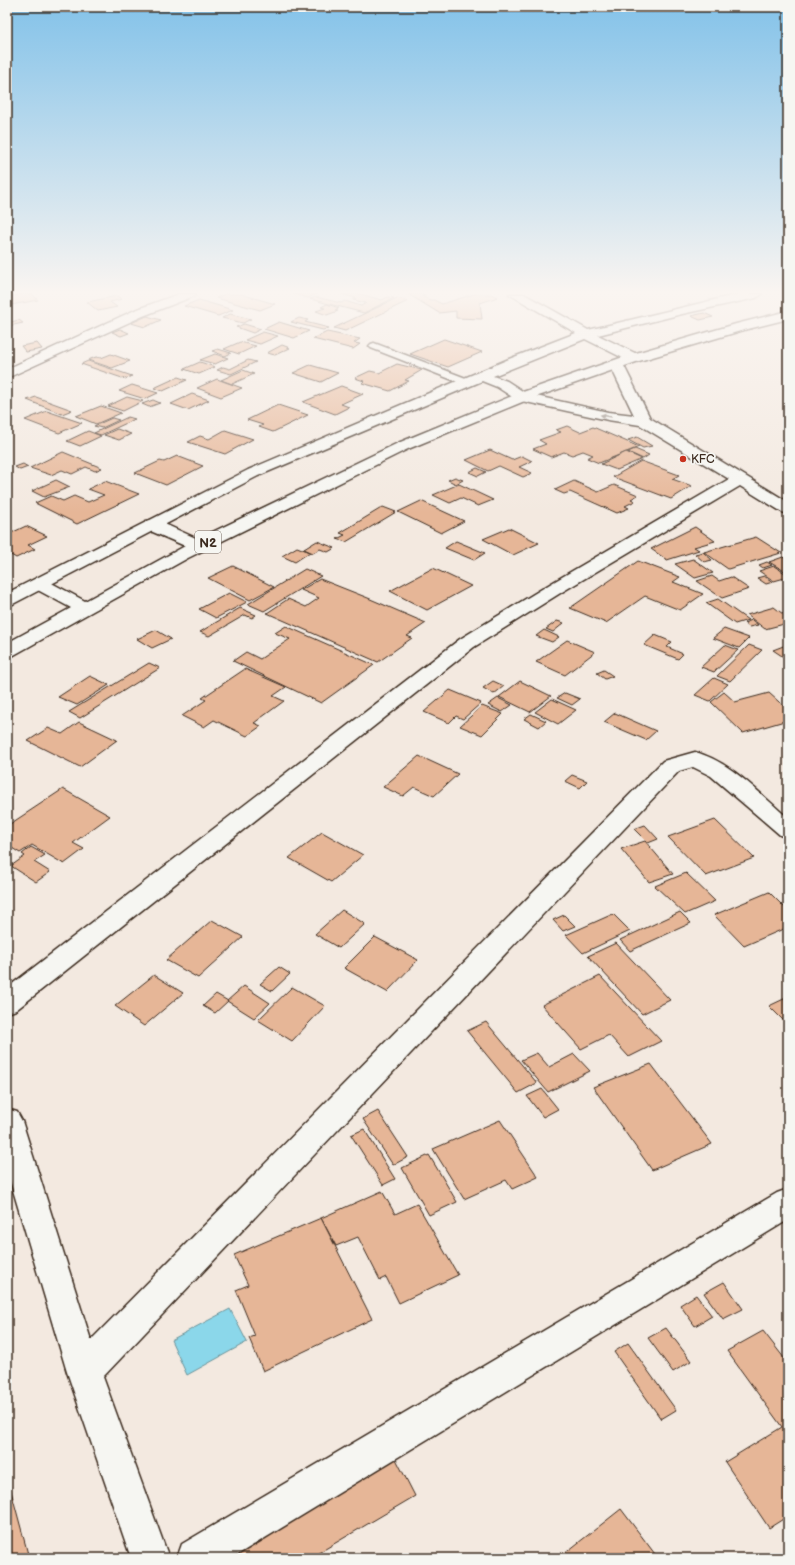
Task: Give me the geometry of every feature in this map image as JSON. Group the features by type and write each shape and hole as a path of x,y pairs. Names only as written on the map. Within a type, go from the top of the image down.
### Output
{"street":[{"path":"7,374 23,367"},
{"path":"7,600 253,473 504,367"},
{"name":"N2","path":"7,651 200,546 403,446 522,397 611,367"},
{"path":"618,367 644,421"},
{"path":"474,379 502,384 522,397 608,416 644,421 788,509"},
{"path":"7,1003 467,643 556,588 739,480"},
{"path":"152,525 200,546"},
{"path":"40,584 85,608"},
{"path":"84,1372 671,766 695,759 719,771 788,830"},
{"path":"7,1121 84,1372 150,1558"},
{"path":"196,1558 788,1203"}],"lane":[{"path":"438,367 474,379"}],"water":[{"path":"230,1309 247,1342 187,1375 171,1340"}],"building":[{"path":"90,367 106,367 132,376 125,379"},
{"path":"188,367 215,367 199,374 184,369"},
{"path":"223,367 230,369 234,367 246,367 231,374 217,370"},
{"path":"306,367 317,367 338,373 321,382 293,373"},
{"path":"391,367 410,367 422,370 405,380 409,381 390,391 362,383 364,381 355,378 370,371 379,373"},
{"path":"243,370 254,374 232,384 221,380"},
{"path":"178,377 187,380 163,391 154,388"},
{"path":"217,379 242,388 221,397 197,388"},
{"path":"132,385 158,393 145,399 119,391"},
{"path":"341,386 363,394 341,404 349,407 335,414 303,402"},
{"path":"192,394 209,400 188,410 171,404"},
{"path":"36,397 72,410 62,414 27,400"},
{"path":"127,397 143,401 123,411 108,406"},
{"path":"153,400 160,403 149,407 142,404"},
{"path":"278,405 308,415 273,432 259,427 263,425 247,420"},
{"path":"101,406 121,413 96,424 76,416"},
{"path":"47,411 82,423 59,433 25,420"},
{"path":"128,417 135,419 101,435 94,433"},
{"path":"112,418 119,420 102,428 94,426"},
{"path":"567,426 580,432 593,427 639,447 599,463 587,458 593,455 583,451 572,455 564,452 551,457 533,449 546,444 539,440 561,432 556,430"},
{"path":"117,429 131,434 119,440 104,435"},
{"path":"225,430 253,439 225,454 188,442 200,436 209,439"},
{"path":"88,431 101,436 80,446 67,441"},
{"path":"637,437 652,446 643,448 628,440"},
{"path":"635,449 649,455 643,459 628,452"},
{"path":"490,450 512,460 522,456 532,461 519,467 532,473 523,477 499,466 488,471 466,460"},
{"path":"63,452 102,468 95,471 86,467 72,474 62,470 51,475 30,468"},
{"path":"626,452 642,459 617,470 601,464"},
{"path":"177,456 203,466 166,485 135,473 160,461 164,462"},
{"path":"641,461 679,475 672,479 692,486 671,499 613,477"},
{"path":"23,464 28,467 20,470 15,467"},
{"path":"477,468 486,472 478,476 469,472"},
{"path":"455,477 463,480 456,484 448,480"},
{"path":"56,480 70,487 44,497 32,491"},
{"path":"105,481 139,494 77,524 35,503 51,496 63,501 74,496 88,502 104,495 88,489"},
{"path":"574,481 598,492 614,485 638,495 631,499 635,501 625,506 629,508 617,513 570,492 564,494 555,490"},
{"path":"459,484 493,500 478,506 461,498 450,503 433,495"},
{"path":"421,501 464,521 441,533 398,512"},
{"path":"383,507 396,512 346,542 337,539 345,535 340,533"},
{"path":"26,526 47,536 28,545 35,549 16,558 11,555 7,557 7,535"},
{"path":"695,527 715,541 694,547 699,550 667,560 651,549"},
{"path":"509,528 539,543 513,555 483,539"},
{"path":"756,537 781,553 728,569 704,552"},
{"path":"317,541 335,548 328,552 320,549 313,553 304,549"},
{"path":"456,541 485,553 474,560 445,548"},
{"path":"297,547 310,552 295,562 282,556"},
{"path":"703,552 712,560 704,562 695,554"},
{"path":"783,557 788,560 788,573 769,562"},
{"path":"693,559 713,573 695,578 675,564"},
{"path":"638,561 680,577 673,582 703,594 680,610 645,596 606,623 570,608"},
{"path":"767,562 772,565 763,568 759,565"},
{"path":"233,566 274,587 250,600 208,578"},
{"path":"774,566 788,575 788,577 774,581 759,571"},
{"path":"433,568 471,586 427,610 390,591"},
{"path":"305,569 321,576 264,611 248,604"},
{"path":"712,576 719,581 731,577 749,589 722,598 697,581"},
{"path":"764,576 773,582 766,584 757,578"},
{"path":"320,579 426,623 407,636 412,638 378,662 267,613 288,599 306,607 319,598 301,590"},
{"path":"229,593 247,602 216,618 199,609"},
{"path":"718,599 748,620 735,624 706,603"},
{"path":"774,607 788,618 788,623 765,629 747,615"},
{"path":"240,608 256,615 252,618 245,615 209,636 200,632"},
{"path":"752,620 758,625 749,627 744,623"},
{"path":"557,621 564,623 553,632 546,629"},
{"path":"286,626 374,665 321,703 233,661 246,652 260,659 290,639 275,633"},
{"path":"724,629 749,638 739,648 713,638"},
{"path":"156,630 171,639 152,648 137,639"},
{"path":"544,630 559,637 552,642 536,636"},
{"path":"655,635 672,642 667,647 683,654 678,659 644,645"},
{"path":"567,640 595,652 565,675 536,662"},
{"path":"725,645 738,650 714,672 701,667"},
{"path":"749,645 762,650 730,681 717,676"},
{"path":"786,645 788,646 788,658 785,658 773,650"},
{"path":"149,663 160,668 80,718 69,712"},
{"path":"245,669 286,687 273,696 284,701 254,723 261,726 247,736 214,720 204,727 182,716 206,700 202,698"},
{"path":"604,670 613,676 605,679 597,673"},
{"path":"90,676 109,685 77,705 58,697"},
{"path":"714,678 728,684 710,701 695,695"},
{"path":"493,681 504,686 494,694 483,688"},
{"path":"520,681 551,696 530,712 499,697"},
{"path":"450,690 481,703 463,719 456,716 449,723 424,712"},
{"path":"724,692 735,702 769,693 788,710 788,720 743,733 711,702"},
{"path":"565,693 580,699 572,705 557,698"},
{"path":"498,698 512,705 502,712 488,705"},
{"path":"552,699 576,710 558,724 535,712"},
{"path":"482,706 503,714 482,735 460,726"},
{"path":"615,713 656,731 646,740 604,722"},
{"path":"531,714 546,721 539,727 524,719"},
{"path":"79,722 117,740 80,767 28,741 48,728 62,734"},
{"path":"419,756 458,774 434,796 414,787 403,796 383,787"},
{"path":"572,775 587,781 580,788 565,781"},
{"path":"63,789 110,816 73,843 84,849 64,864 32,845 20,853 7,845 7,826"},
{"path":"715,820 754,858 706,876 668,837"},
{"path":"645,825 658,839 648,843 634,829"},
{"path":"322,832 363,855 331,882 289,858"},
{"path":"645,841 673,874 649,882 621,849"},
{"path":"31,847 45,855 34,862 50,872 36,882 11,866 25,856 22,854"},
{"path":"686,873 715,901 685,914 655,886"},
{"path":"769,892 788,911 788,927 744,946 714,915"},
{"path":"342,910 365,924 339,948 315,934"},
{"path":"680,912 691,923 630,951 620,940"},
{"path":"613,914 630,931 583,953 566,935"},
{"path":"564,915 575,926 563,931 553,920"},
{"path":"212,920 243,937 198,978 166,960"},
{"path":"375,937 418,960 387,992 344,968"},
{"path":"616,943 670,1000 642,1014 588,956"},
{"path":"279,967 290,974 272,991 260,984"},
{"path":"154,975 183,993 144,1026 115,1006"},
{"path":"600,976 661,1041 629,1057 609,1035 581,1049 542,1005"},
{"path":"244,986 270,1003 254,1018 227,1001"},
{"path":"292,987 325,1006 292,1041 258,1020"},
{"path":"216,994 228,1001 215,1013 203,1006"},
{"path":"788,997 788,1025 769,1006"},
{"path":"486,1022 537,1083 518,1093 467,1031"},
{"path":"537,1053 549,1067 574,1054 590,1071 548,1092 521,1060"},
{"path":"651,1064 712,1144 652,1170 593,1087"},
{"path":"542,1089 558,1109 543,1117 527,1096"},
{"path":"378,1111 408,1157 393,1165 363,1119"},
{"path":"500,1120 538,1177 512,1189 506,1180 464,1199 433,1149"},
{"path":"364,1129 395,1179 383,1185 351,1135"},
{"path":"429,1155 457,1202 429,1215 402,1168"},
{"path":"382,1191 395,1214 417,1204 458,1275 399,1303 386,1277 380,1280 358,1237 336,1246 321,1218"},
{"path":"321,1218 372,1319 263,1371 249,1338 255,1336 236,1290 248,1285 234,1255"},
{"path":"724,1282 743,1309 723,1319 704,1293"},
{"path":"696,1295 712,1316 695,1326 680,1305"},
{"path":"666,1328 691,1361 673,1372 648,1338"},
{"path":"763,1331 788,1363 788,1516 769,1528 725,1462 782,1427 727,1351"},
{"path":"628,1343 676,1410 661,1419 614,1352"},
{"path":"396,1459 415,1496 310,1558 235,1558 233,1552"},
{"path":"7,1476 29,1558 7,1558"},
{"path":"621,1509 658,1558 559,1558"}],"place":[{"name":"KFC","path":"683,459"}]}
